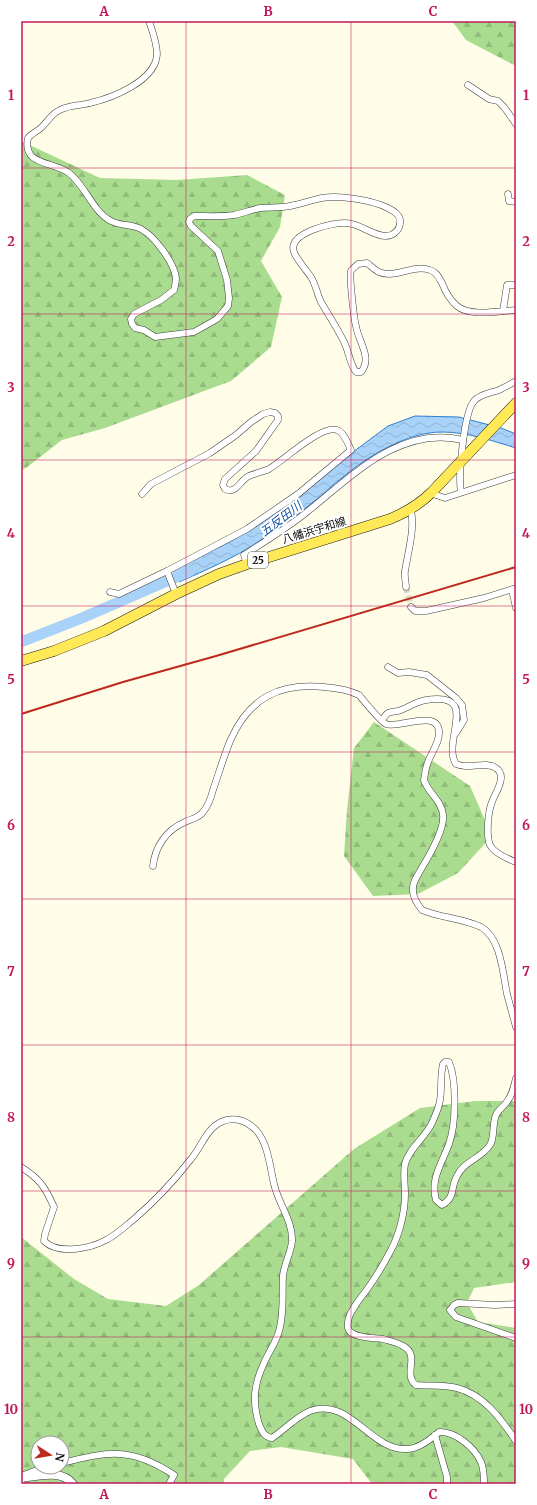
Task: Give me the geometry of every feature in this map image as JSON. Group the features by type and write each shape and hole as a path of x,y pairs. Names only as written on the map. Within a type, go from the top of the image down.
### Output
{"main road":[{"name":"八幡浜宇和線","path":"21,661 54,651 99,634 175,591 247,564 390,519 411,510 432,492 516,403"}],"street":[{"path":"149,21 157,52 156,61 145,77 105,100 70,106 59,110 53,114 42,128 28,138 26,145 30,155 36,160 60,168 75,178 92,202 106,218 117,223 139,228 147,233 166,255 174,268 176,277 174,290 161,300 134,314 131,319 135,328 144,330 155,337 194,332 216,319 228,306 229,298 227,280 218,251 191,226 189,222 194,216 234,215 261,208 290,206 323,198 354,200 382,206 398,214 401,221 400,228 394,234 387,236 380,235 356,225 345,223 320,227 306,232 293,246 294,253 312,279 321,301 342,338 350,354 352,367 356,372 361,372 365,367 366,360 363,345 356,327 350,280 351,271 358,264 367,263 379,272 387,274 413,269 430,270 437,274 448,295 457,307 470,312 478,313 516,310"},
{"path":"468,85 489,99 498,101 516,124"},
{"path":"508,194 509,201 516,202"},
{"path":"503,311 507,285 516,284"},
{"path":"462,492 460,474 468,413 474,401 516,381"},
{"path":"110,592 120,594 167,572 247,530 298,494 351,450 341,432 337,429 331,429 303,443 271,468 249,476 234,490 229,491 225,489 223,485 225,479 256,451 278,420 278,416 275,413 270,412 263,414 251,422 236,435 210,453 150,484 142,494"},
{"path":"247,564 244,555 284,529 337,486 388,450 421,439 451,437 464,438"},
{"path":"432,492 445,498 516,475"},
{"path":"406,587 405,573 413,517 411,510"},
{"path":"167,572 175,591"},
{"path":"411,606 415,611 426,611 514,589 516,608"},
{"path":"388,668 398,674 409,672 427,675 456,698 462,705 464,720 454,736"},
{"path":"153,866 154,856 158,846 165,836 183,822 199,817 203,814 211,796 231,738 248,712 267,696 293,686 307,686 346,691 359,695 386,724 394,726 428,720 434,723 438,728 438,736 427,765 424,780 440,804 444,816 437,839 414,880 413,888 416,902 422,910 463,920 487,931 495,942 516,1027"},
{"path":"382,720 388,713 400,710 416,701 441,699 453,704 457,710 458,718 452,748 452,758 456,764 464,766 494,767 500,773 501,780 492,803 489,816 488,839 491,846 499,853 516,862"},
{"path":"516,1078 510,1098 496,1113 490,1145 483,1153 463,1166 456,1177 451,1198 442,1205 436,1200 434,1181 449,1144 455,1108 454,1083 451,1068 448,1062 443,1064 440,1101 431,1124 408,1157 405,1164 405,1194 398,1233 391,1251 374,1280 352,1310 348,1322 348,1329 351,1334 396,1342 410,1351 412,1358 410,1375 412,1382 416,1385 458,1389 470,1394 487,1405 499,1417 516,1441"},
{"path":"21,1167 38,1179 46,1189 54,1207 44,1241 50,1247 72,1249 85,1248 106,1241 117,1234 152,1204 192,1159 205,1137 216,1124 231,1118 236,1118 250,1124 257,1131 266,1151 274,1187 288,1219 292,1240 284,1276 284,1313 280,1330 255,1384 254,1403 262,1431 265,1435 272,1438 291,1423 310,1411 323,1409 350,1417 370,1434 393,1447 407,1449 412,1448 439,1432 449,1433 470,1447 478,1455 482,1463 484,1484"},
{"path":"516,1304 495,1305 458,1303 454,1304 450,1310 456,1317 516,1338"},
{"path":"435,1435 445,1470 447,1484"},
{"path":"70,1461 111,1453 146,1459 174,1475 169,1484"},
{"path":"21,1477 56,1474 73,1484"}],"green space":[{"path":"452,21 516,21 516,66 466,40"},
{"path":"21,141 100,178 177,180 247,175 285,195 280,227 261,261 282,297 271,347 231,381 105,428 62,440 26,468 21,470"},
{"path":"374,722 470,786 492,836 458,873 418,894 373,896 344,856 347,810 354,748"},
{"path":"475,1101 516,1101 516,1282 474,1288 467,1303 478,1322 516,1328 516,1484 372,1484 353,1459 281,1447 250,1451 224,1479 224,1484 21,1484 21,1237 74,1279 108,1299 166,1306 199,1285 354,1149 420,1108"}],"water":[{"path":"415,416 459,417 501,428 516,434 516,448 480,437 451,432 429,433 402,441 363,462 336,482 298,514 249,548 220,564 179,582 173,570 231,541 288,506 357,449 388,426"}],"waterway":[{"name":"五反田川","path":"21,642 82,618 190,571"}],"tunnel":[{"path":"406,587 411,607"}],"railway":[{"path":"21,714 123,682 516,567"}]}
